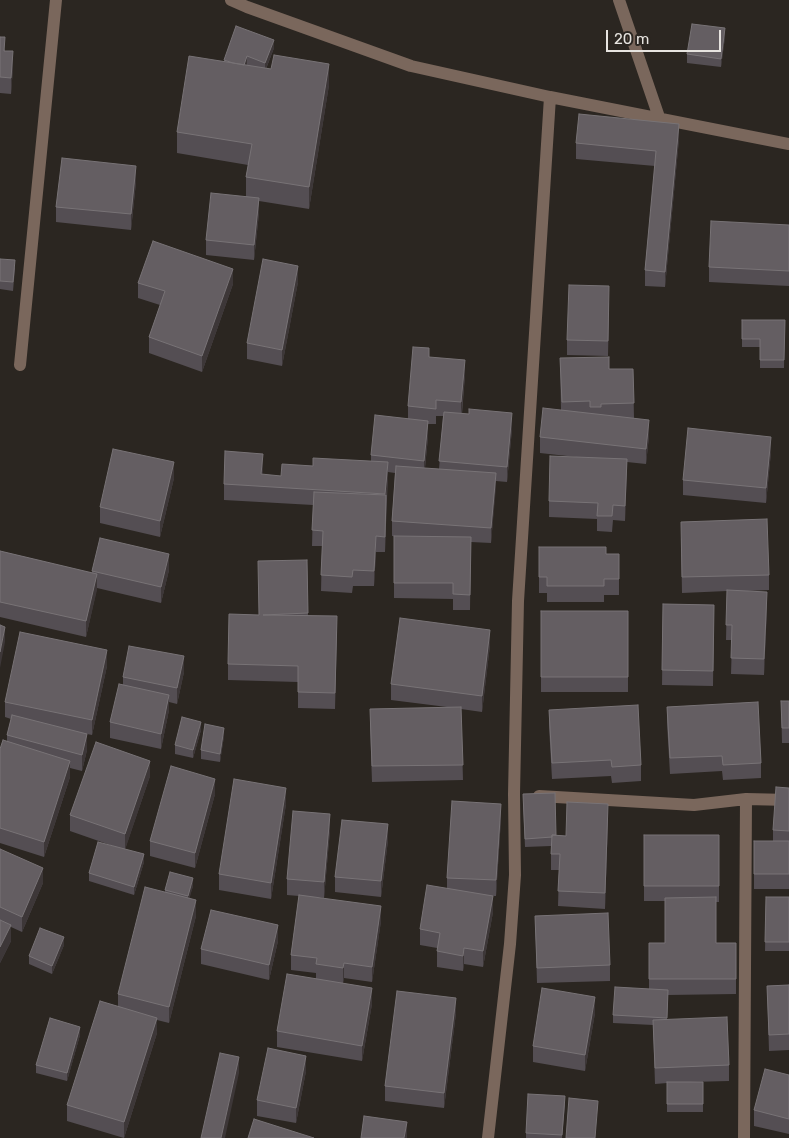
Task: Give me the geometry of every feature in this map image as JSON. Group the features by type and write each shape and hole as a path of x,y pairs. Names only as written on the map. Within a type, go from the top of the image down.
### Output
{"street":[{"path":"20,365 56,0"},
{"path":"231,0 248,8 411,66 660,120 789,144"},
{"path":"619,0 660,120"},
{"path":"488,1138 510,944 515,875 514,794 518,601 550,97"},
{"path":"514,794 694,805 746,799 789,800"},
{"path":"744,1138 746,799"}],"building":[{"path":"692,24 725,28 721,59 687,54"},
{"path":"236,26 274,40 265,63 247,56 244,65 224,60"},
{"path":"0,37 5,37 4,51 13,51 11,78 0,77"},
{"path":"274,55 329,64 309,187 246,177 252,144 177,132 189,56 271,69"},
{"path":"579,114 679,124 665,272 645,270 656,151 576,143"},
{"path":"62,158 136,166 131,214 56,207"},
{"path":"211,193 259,198 254,245 206,240"},
{"path":"711,221 789,225 789,271 709,267"},
{"path":"153,241 233,269 202,356 149,337 165,291 138,283"},
{"path":"0,259 15,260 13,282 0,281"},
{"path":"263,259 298,266 282,350 247,343"},
{"path":"569,285 609,286 608,341 567,340"},
{"path":"742,320 785,320 784,360 760,360 760,339 742,339"},
{"path":"413,347 429,348 429,357 465,360 461,402 436,400 436,409 408,406"},
{"path":"609,357 609,369 633,369 634,403 601,404 601,407 590,407 590,401 562,402 560,358"},
{"path":"543,408 649,420 646,449 540,437"},
{"path":"469,409 512,413 507,467 439,461 444,412 469,414"},
{"path":"375,415 428,421 424,461 371,455"},
{"path":"688,428 771,437 766,488 683,480"},
{"path":"113,449 174,462 160,521 100,507"},
{"path":"225,451 263,454 261,474 281,476 282,464 313,466 313,458 388,462 385,494 224,484"},
{"path":"550,456 627,459 625,506 613,505 612,516 597,516 598,503 549,501"},
{"path":"396,466 496,473 491,528 392,521"},
{"path":"314,492 386,495 385,537 376,536 374,571 353,570 352,577 321,575 323,531 312,530"},
{"path":"767,519 769,575 682,577 681,522"},
{"path":"394,536 471,537 470,595 453,594 453,583 394,583"},
{"path":"100,538 169,554 161,587 92,571"},
{"path":"539,547 606,547 606,554 619,554 619,579 604,579 604,586 547,586 547,577 539,577"},
{"path":"0,551 97,574 86,621 0,602"},
{"path":"307,560 308,613 263,615 337,616 335,693 298,692 298,666 228,664 229,614 259,615 258,561"},
{"path":"727,590 767,592 764,659 731,658 732,625 726,625"},
{"path":"663,604 714,605 713,671 662,670"},
{"path":"541,611 628,611 628,677 541,677"},
{"path":"400,618 490,630 482,696 391,684"},
{"path":"0,625 5,627 0,652"},
{"path":"20,632 107,650 92,720 5,702"},
{"path":"129,646 184,656 177,688 123,677"},
{"path":"119,684 169,695 161,734 110,722"},
{"path":"781,701 789,701 789,728 782,728"},
{"path":"758,702 761,763 723,765 722,756 670,758 667,707"},
{"path":"638,705 641,765 612,767 611,760 552,763 549,710"},
{"path":"461,707 463,765 372,766 370,709"},
{"path":"12,715 87,734 82,755 7,735"},
{"path":"182,717 201,722 193,750 175,745"},
{"path":"205,724 224,728 220,754 201,750"},
{"path":"3,740 70,761 44,842 0,828 0,749"},
{"path":"96,742 150,761 125,834 70,815"},
{"path":"171,766 215,779 195,853 150,841"},
{"path":"234,779 286,788 271,883 219,874"},
{"path":"776,787 789,788 789,831 773,830"},
{"path":"555,793 556,835 525,839 523,794"},
{"path":"452,801 501,804 496,880 447,878"},
{"path":"567,802 608,804 605,893 558,891 560,854 551,854 552,835 566,836"},
{"path":"293,811 330,814 324,882 287,879"},
{"path":"342,820 388,824 381,881 335,877"},
{"path":"644,835 719,835 719,886 644,886"},
{"path":"754,841 789,841 789,874 754,874"},
{"path":"98,842 144,854 134,887 89,873"},
{"path":"0,849 43,868 22,917 0,907"},
{"path":"170,872 193,878 188,896 165,890"},
{"path":"427,885 493,896 483,951 464,948 463,956 437,951 440,933 420,929"},
{"path":"145,887 196,900 169,1007 118,994"},
{"path":"299,895 381,906 372,967 344,963 343,968 316,964 317,958 291,955"},
{"path":"716,897 716,943 736,943 736,979 649,979 649,943 665,943 665,898"},
{"path":"766,897 789,897 789,942 765,942"},
{"path":"211,910 278,925 269,965 201,949"},
{"path":"608,913 610,965 537,968 535,916"},
{"path":"0,920 11,925 0,947"},
{"path":"40,928 64,937 52,966 29,956"},
{"path":"287,974 372,988 362,1046 277,1031"},
{"path":"789,985 789,1034 769,1035 767,986"},
{"path":"615,987 668,990 667,1018 613,1015"},
{"path":"542,988 595,997 585,1055 533,1046"},
{"path":"397,991 456,998 444,1093 385,1086"},
{"path":"100,1001 157,1018 124,1122 67,1105"},
{"path":"727,1017 729,1065 655,1068 653,1020"},
{"path":"50,1018 80,1027 67,1073 36,1065"},
{"path":"268,1048 306,1056 296,1108 257,1100"},
{"path":"220,1053 239,1057 221,1138 201,1138"},
{"path":"765,1069 789,1075 789,1119 754,1110"},
{"path":"667,1082 703,1082 703,1104 667,1104"},
{"path":"528,1094 565,1096 562,1135 526,1133"},
{"path":"569,1098 598,1101 595,1138 566,1138"},
{"path":"364,1116 407,1122 404,1138 361,1138"},
{"path":"254,1119 314,1138 248,1138"}]}
